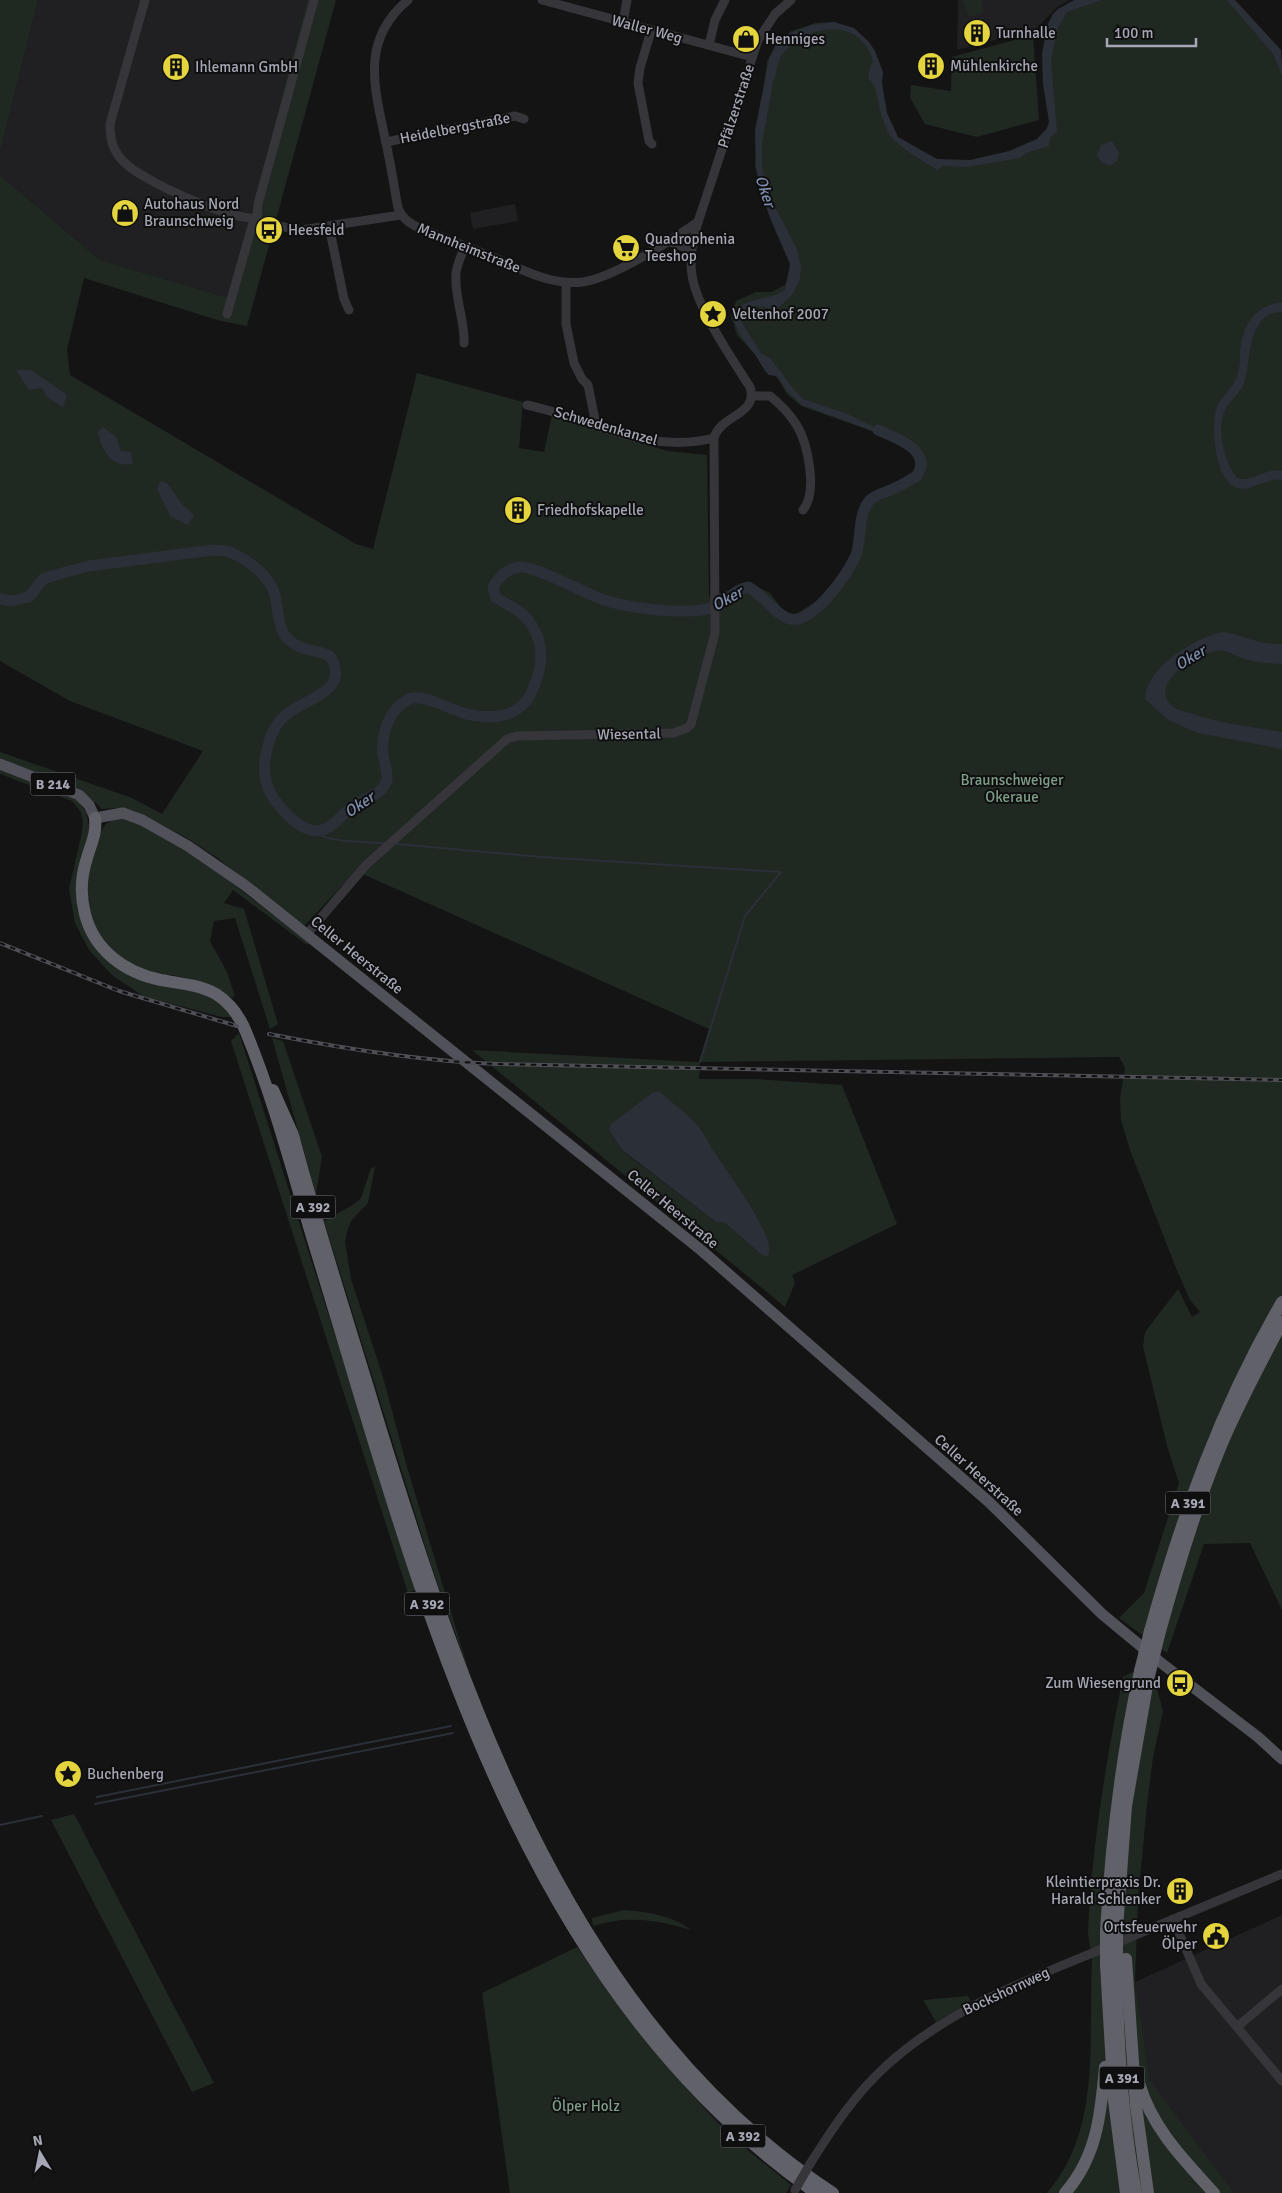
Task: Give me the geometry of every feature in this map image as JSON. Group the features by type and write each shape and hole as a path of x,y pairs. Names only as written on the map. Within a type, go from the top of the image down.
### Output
{"highway":[{"path":"95,818 96,832 85,865 82,887 84,910 95,938 110,956 134,972 156,979 201,988 226,1001 243,1025 258,1064"},
{"name":"A 392","path":"258,1064 290,1126 427,1575 477,1711 504,1774 538,1845 567,1898 599,1950 633,1999 670,2045 734,2113 772,2147 828,2192"},
{"name":"A 392","path":"258,1064 418,1577 468,1715 515,1821 543,1876 574,1929 643,2028 681,2074 716,2110 790,2174 798,2192"},
{"name":"A 391","path":"1116,1928 1109,1877 1127,1731 1144,1675 1170,1560 1190,1497 1282,1302"},
{"name":"A 391","path":"1245,1382 1282,1322"},
{"name":"A 391","path":"1136,2193 1122,2086 1116,1928 1123,1841 1144,1675"},
{"path":"1116,1928 1116,1962 1141,2090 1156,2124 1214,2193"},
{"name":"A 391","path":"1116,1962 1109,2030 1116,2127 1126,2193"},
{"path":"1065,2193 1088,2159 1096,2137 1101,2109 1109,2030"},
{"path":"1131,2045 1136,2106 1148,2193"},
{"path":"790,2174 828,2192"}],"main road":[{"name":"B 214","path":"0,764 79,795 89,805 95,818"},
{"name":"Celler Heerstraße","path":"95,818 123,813 156,827 219,867 307,934 700,1250 989,1502 1102,1614 1160,1662 1252,1732 1282,1759"}],"street":[{"path":"144,0 110,124 115,151 133,170 202,204 245,219 257,218 262,223 290,229 302,230 369,219 401,216"},
{"path":"227,314 252,226 257,218 258,204 314,0"},
{"name":"Mannheimstraße","path":"408,0 386,25 375,54 373,76 401,216 415,226 465,247 548,279 566,282 582,282 602,277 668,241 698,222"},
{"name":"Waller Weg","path":"542,0 752,57"},
{"path":"623,22 627,0"},
{"path":"709,45 715,20 725,0"},
{"name":"Pfälzerstraße","path":"752,396 750,387 696,292 691,273 691,250 698,222 752,57 766,24 790,0"},
{"path":"651,31 640,68 638,83 649,141 652,144"},
{"name":"Heidelbergstraße","path":"386,142 515,116 524,119"},
{"path":"329,226 344,299 349,310"},
{"path":"668,241 691,250"},
{"path":"464,343 465,328 456,279 458,266 465,247"},
{"path":"566,282 566,324 574,363 582,379 588,385 596,425"},
{"path":"714,438 719,427 748,406 752,396 770,396 790,415 800,432 805,446 810,482 810,499 803,510"},
{"name":"Schwedenkanzel","path":"527,405 640,439 661,443 690,443 714,438"},
{"name":"Wiesental","path":"307,934 366,865 506,739 517,736 674,733 687,728 694,717 713,643 715,620 714,438"},
{"name":"Bockshornweg","path":"798,2192 810,2164 847,2108 868,2084 905,2050 938,2026 1000,1992 1282,1874"},
{"path":"1173,1919 1201,1984 1282,2081"},
{"path":"1236,2027 1282,1989"}],"shaded area":[{"path":"38,0 307,0 229,298 100,260 0,175 0,152"},
{"path":"958,0 1070,0 1057,7 1036,29 957,50"},
{"path":"515,204 518,221 473,229 470,213"},
{"path":"1282,1915 1282,2193 1234,2193 1150,2082 1135,1982"}],"green space":[{"path":"0,0 38,0 0,152"},
{"name":"Braunschweiger Okeraue","path":"307,0 336,0 247,326 217,320 84,278 67,350 70,375 356,544 373,549 417,373 523,402 519,448 544,452 552,415 667,451 707,455 709,597 749,583 770,593 785,613 793,616 823,597 854,556 860,510 873,493 893,488 911,479 920,469 915,453 874,432 801,406 787,394 778,379 737,335 731,316 736,301 756,292 771,292 785,285 793,265 766,205 755,166 756,144 767,61 777,42 791,31 816,23 833,22 870,44 885,114 896,137 935,160 969,162 1006,154 1039,141 1052,125 1043,55 1065,10 1086,0 1230,0 1282,60 1282,1610 1250,1543 1204,1544 1167,1653 1119,1618 1144,1593 1179,1483 1167,1446 1143,1346 1145,1332 1178,1289 1192,1317 1200,1312 1190,1300 1176,1268 1130,1150 1121,1120 1120,1099 1125,1067 1119,1057 700,1062 699,1079 755,1079 842,1085 897,1224 792,1275 795,1283 785,1307 472,1050 699,1062 709,1029 356,871 303,927 219,859 187,838 133,810 120,808 102,809 90,798 0,759 0,752 132,798 162,814 203,751 70,701 0,661 0,175 100,260 229,298","holes":["659,1091 702,1130 762,1255 725,1223 716,1222 629,1156 622,1150 611,1133"]},
{"path":"963,0 981,0 984,13 968,17"},
{"path":"1033,35 1039,120 977,137 925,124 910,98 911,85 951,91 952,57"},
{"path":"0,768 77,800 86,812 90,829 78,885 110,961 217,1000 232,1017 222,1017 145,997 113,976 89,950 75,923 69,889 82,832 81,812 72,801 0,774"},
{"path":"127,817 197,856 309,943 307,945 233,890 224,903 244,909 278,1024 270,1029 235,918 214,921 210,941 227,972 235,996 232,998 217,989 191,979 150,973 129,966 118,958 99,935 87,908 85,880 104,827 107,823 118,818"},
{"path":"239,1033 416,1590 408,1593 231,1041"},
{"path":"272,1038 283,1041 322,1157 316,1194"},
{"path":"375,1167 368,1203 351,1221 347,1232 345,1242 351,1279 383,1377 407,1467 470,1675 430,1562 324,1221 353,1205 361,1198 371,1168"},
{"path":"1133,1672 1157,1689 1163,1711 1153,1757 1147,1805 1138,1899 1135,1982 1150,2081 1234,2193 1047,2193 1065,2168 1077,2141 1089,2083 1092,1961 1088,1931 1096,1835 1123,1677"},
{"path":"74,1814 214,2083 192,2092 51,1820"},
{"path":"624,1910 650,1913 668,1918 691,1930 642,1920 619,1921 593,1926 592,1918"},
{"name":"Ölper Holz","path":"577,1947 611,1995 683,2085 731,2136 791,2185 786,2193 510,2193 482,1993"},
{"path":"968,1996 971,2001 936,2022 923,2000"}],"water":[{"path":"1074,0 1102,0 1067,12 1058,28 1051,60 1057,132 1050,137 1049,146 1026,153 1020,158 967,167 943,166 937,170 905,149 891,137 885,125 875,87 869,77 873,61 867,47 857,37 846,31 834,29 808,35 796,42 782,55 773,82 762,144 762,168 775,207 797,249 801,267 800,279 792,295 777,309 752,306 740,316 740,320 761,353 771,359 803,399 845,413 909,444 802,405 787,391 777,376 769,375 765,371 737,330 734,317 736,311 741,306 754,300 776,295 785,290 790,264 770,218 760,188 756,167 755,130 769,60 776,45 788,34 812,25 834,22 854,28 869,42 875,51 883,72 882,83 887,113 898,137 937,159 970,160 1009,151 1037,139 1047,128 1049,122 1043,84 1042,54 1047,26 1058,9"},
{"path":"1227,0 1235,0 1281,50 1282,75 1273,54"},
{"path":"1112,141 1119,152 1117,161 1110,166 1101,162 1097,155 1101,145"},
{"path":"1282,303 1282,312 1271,314 1263,319 1257,327 1250,348 1245,380 1224,412 1221,437 1229,464 1237,478 1249,478 1276,470 1282,471 1282,480 1243,489 1237,488 1224,475 1219,464 1214,439 1215,416 1219,403 1237,376 1240,366 1241,343 1246,327 1250,320 1262,309"},
{"path":"16,370 31,370 67,395 63,407 48,398 42,388 29,390"},
{"path":"103,427 116,437 121,451 131,452 133,464 119,463 109,457 102,446 98,432"},
{"path":"161,481 167,483 182,504 194,515 188,525 170,516 157,489"},
{"path":"1224,632 1260,642 1282,644 1282,664 1263,663 1244,659 1223,651 1213,651 1189,662 1178,670 1165,690 1167,699 1177,709 1204,717 1237,725 1282,732 1282,749 1198,733 1168,720 1145,699 1147,688 1152,679 1169,660 1191,644 1214,634"},
{"path":"659,1091 704,1133 759,1220 769,1247 768,1256 762,1255 725,1223 716,1222 622,1150 609,1129 611,1124 652,1093"}],"waterway":[{"name":"Oker","path":"0,599 11,601 29,597 43,579 89,566 213,550 230,552 251,564 267,580 274,592 281,629 288,639 298,646 330,656 335,668 335,678 324,692 288,713 278,722 270,740 264,764 269,790 281,808 300,825 313,831 320,830 329,827 352,807 383,788 387,780 383,754 383,738 391,716 402,703 409,699 421,698 466,714 487,717 511,713 528,699 539,670 541,651 535,630 526,618 516,609 496,598 493,587 500,577 510,570 519,567 538,571 607,601 641,608 675,611 712,608 737,591 748,587 785,617 790,619 799,618 809,614 829,596 852,563 858,548 861,519 870,500 917,476 921,467 920,459 910,446 878,430"},
{"path":"310,830 336,840 385,843"},
{"path":"397,844 542,857 781,872 745,916 700,1062"},
{"path":"97,1797 451,1726"},
{"path":"95,1804 453,1733"},
{"path":"0,1825 42,1816"}],"railway":[{"path":"0,943 119,991 237,1026"},
{"path":"269,1034 383,1054 497,1064 1282,1080"}],"place":[{"name":"Turnhalle","path":"977,33"},
{"name":"Henniges","path":"746,39"},
{"name":"Mühlenkirche","path":"931,66"},
{"name":"Ihlemann GmbH","path":"176,67"},
{"name":"Autohaus Nord Braunschweig","path":"125,213"},
{"name":"Heesfeld","path":"269,230"},
{"name":"Quadrophenia Teeshop","path":"626,248"},
{"name":"Veltenhof 2007","path":"713,314"},
{"name":"Friedhofskapelle","path":"518,510"},
{"name":"Zum Wiesengrund","path":"1180,1683"},
{"name":"Buchenberg","path":"68,1774"},
{"name":"Kleintierpraxis Dr. Harald Schlenker","path":"1180,1891"},
{"name":"Ortsfeuerwehr Ölper","path":"1216,1936"}]}
